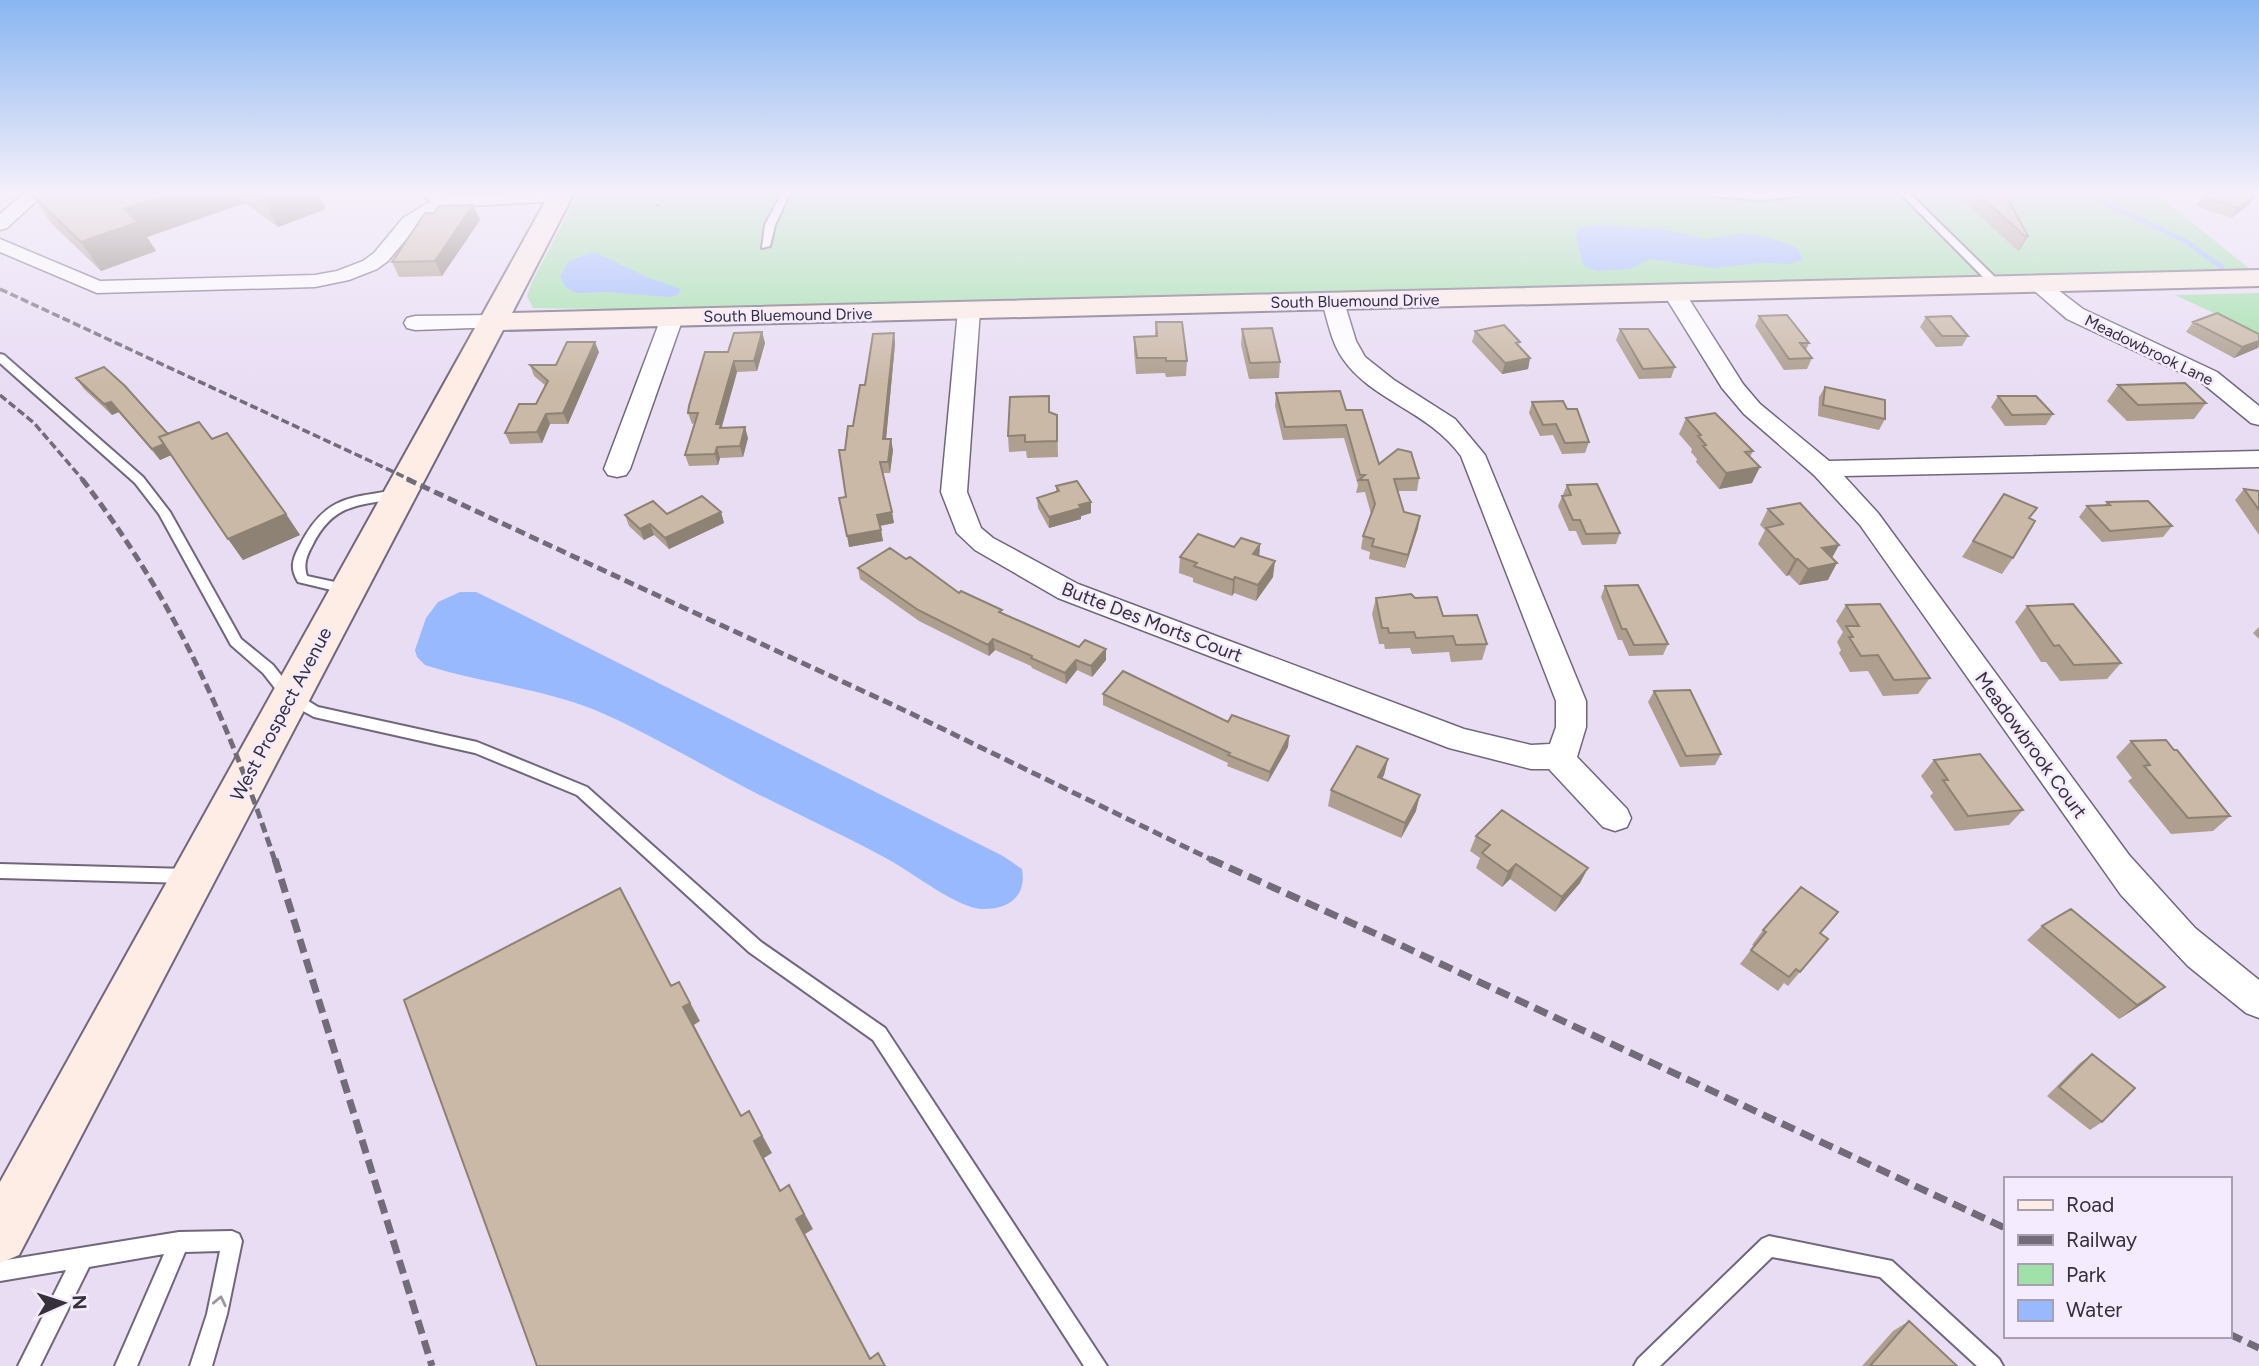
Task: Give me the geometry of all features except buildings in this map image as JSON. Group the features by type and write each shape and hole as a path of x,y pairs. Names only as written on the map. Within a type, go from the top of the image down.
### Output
{"main road":[{"name":"West Prospect Avenue","path":"0,1236 528,257"},
{"name":"South Bluemound Drive","path":"493,322 2259,278"}],"street":[{"path":"27,257 97,287 324,280 370,264 381,257"},
{"name":"Meadowbrook Lane","path":"2039,284 2075,314 2210,377 2259,418"},
{"name":"Meadowbrook Court","path":"1674,293 1734,388 1752,409 1824,469 1869,519 2117,865 2156,914 2195,953 2259,1001"},
{"path":"1333,302 1346,341 1357,362 1449,425 1473,455 1571,701 1571,727 1566,749 1557,756 1615,818"},
{"name":"Butte Des Morts Court","path":"969,310 954,492 961,515 971,533 984,544 1068,591 1460,740 1531,757 1557,756"},
{"path":"617,469 672,318"},
{"path":"415,323 493,322"},
{"path":"1824,469 2259,459"}],"lane":[{"path":"1968,257 1997,285"},
{"path":"0,357 139,480 164,513 236,642 268,669 290,697 314,712 477,748 582,791 755,947 879,1034 1096,1366"},
{"path":"348,589 303,579 299,573 297,566 314,528 330,510 346,502 399,494"},
{"path":"0,871 193,876"},
{"path":"0,1270 179,1242 232,1241 218,1314 201,1366"},
{"path":"126,1366 179,1242"},
{"path":"1645,1366 1769,1246 1885,1268 1992,1366"},
{"path":"29,1366 83,1256"}],"green space":[{"path":"545,257 2235,257 2255,273 693,310 533,308 527,296"},
{"path":"2259,293 2259,334 2175,295"}],"water":[{"path":"580,257 605,257 647,277 681,289 678,295 669,297 608,292 577,293 566,288 560,277 568,262"},
{"path":"1581,257 1802,257 1803,260 1789,264 1761,263 1713,268 1650,259 1630,269 1596,271 1583,265"},
{"path":"460,592 476,592 501,604 1003,856 1022,869 1023,879 1018,894 1007,904 991,909 960,903 873,851 595,710 553,696 425,665 417,657 415,650 426,618 438,602"}],"waterway":[{"path":"2208,257 2222,267"}],"railway":[{"path":"0,289 411,480"},
{"path":"0,395 34,423 83,480"},
{"path":"82,479 144,569 195,661 238,758 275,861"},
{"path":"407,479 908,712 1214,861"},
{"path":"275,859 432,1366"},
{"path":"1210,859 1394,942 2004,1228"},
{"path":"2231,1335 2259,1348"}]}
